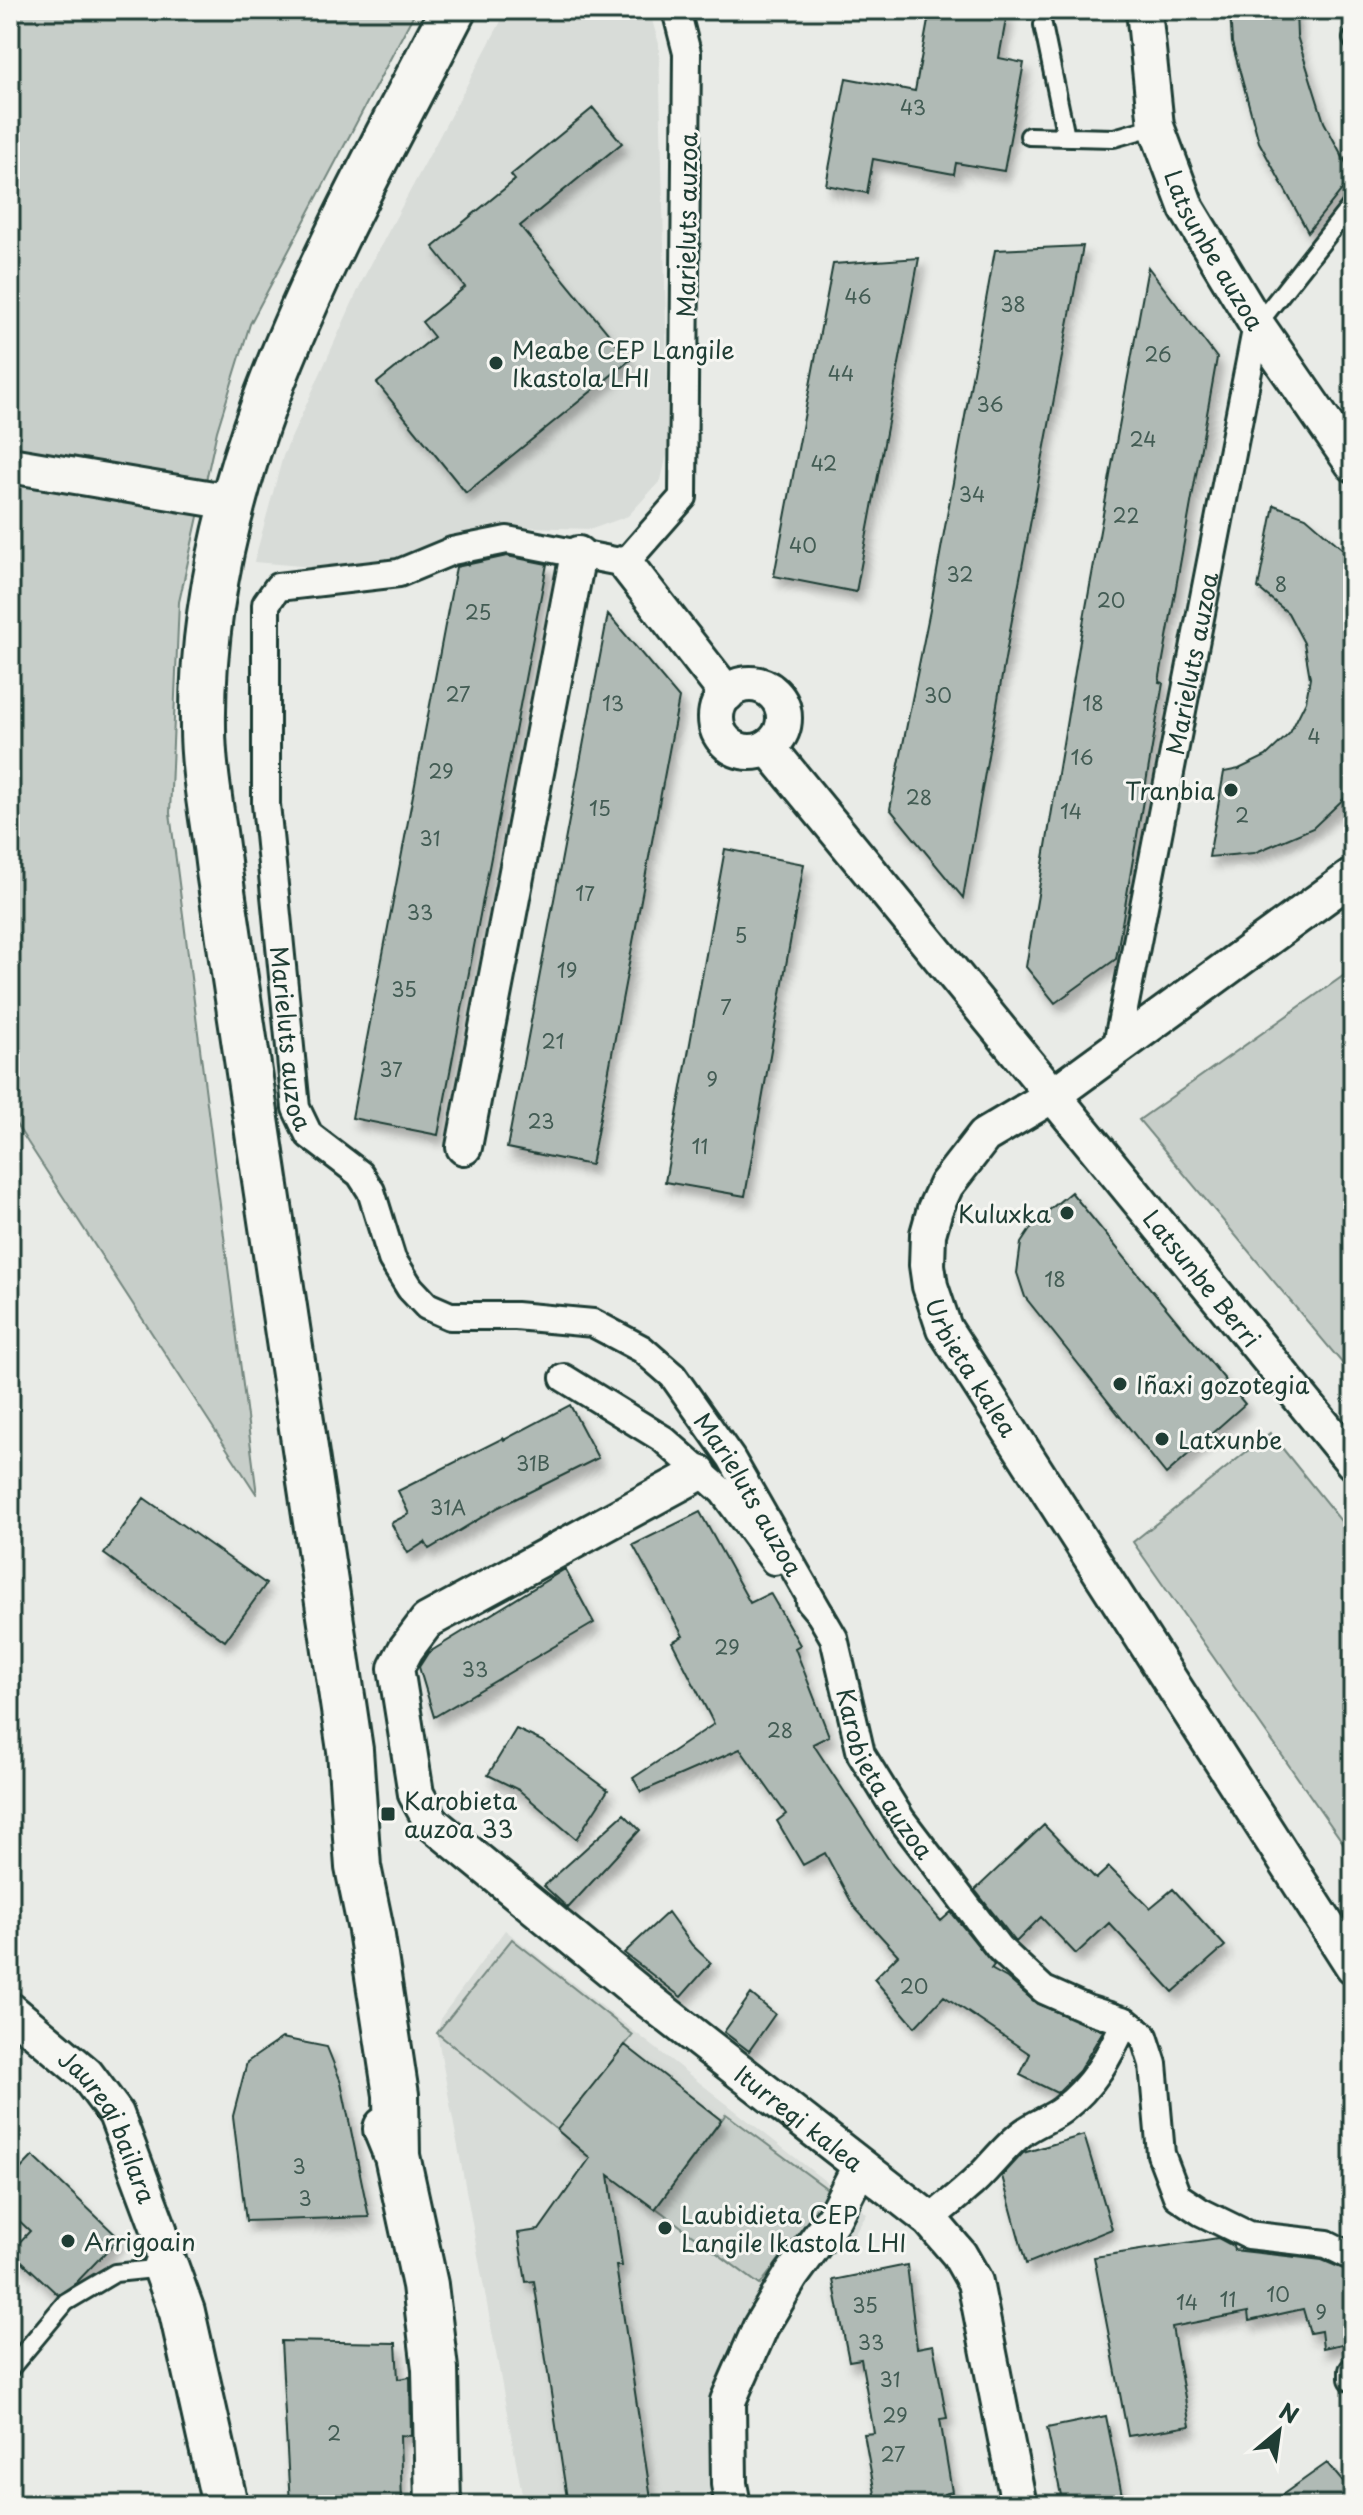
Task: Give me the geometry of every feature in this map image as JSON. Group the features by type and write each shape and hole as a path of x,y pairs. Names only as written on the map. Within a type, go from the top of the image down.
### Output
{"main road":[{"path":"438,2505 433,2355 425,2285 397,2156 396,2095 371,1930 358,1867 350,1750 221,886 203,728 207,641 231,502 271,381 340,230 453,10"},
{"path":"166,2268 182,2312 219,2501"}],"street":[{"name":"Marieluts auzoa","path":"676,10 687,53 683,497 625,563 507,540 452,551 399,573 278,587 266,604 266,804 296,1108 309,1135 360,1174 371,1191 392,1259 410,1288 427,1306 450,1316 516,1316 593,1323 642,1349 673,1376 731,1458 820,1614"},
{"name":"Latsunbe auzoa","path":"1144,10 1156,126 1187,209 1257,325 1353,464"},
{"name":"Marieluts auzoa","path":"1116,1050 1257,325"},
{"path":"10,465 231,502"},
{"path":"464,1147 578,554"},
{"path":"625,563 727,694"},
{"path":"745,684 755,684 765,688 780,702 782,731 768,747 747,752 727,743 717,724 717,713 727,694 745,684"},
{"path":"768,747 1053,1095"},
{"name":"Urbieta kalea","path":"1353,876 1053,1095 984,1136 946,1185 935,1209 928,1234 927,1265 936,1309 944,1328 1353,1966"},
{"name":"Latsunbe Berri","path":"1053,1095 1353,1462"},
{"name":"Karobieta auzoa","path":"564,1378 663,1439 723,1492 779,1568 820,1614 834,1638 861,1754 901,1819 999,1948 1044,1990 1125,2021"},
{"name":"Iturregi kalea","path":"699,1473 427,1621 396,1668 416,1794 432,1823 638,1992 860,2166 941,2210 959,2254 975,2282 1019,2505"},
{"name":"Jauregi bailara","path":"10,2010 86,2074 116,2114 159,2229 166,2268"},
{"path":"941,2210 969,2187 1000,2152 1026,2130 1060,2112 1093,2082 1111,2053 1125,2021 1144,2036 1153,2064 1161,2154 1177,2196 1201,2212 1248,2235 1327,2244 1353,2257"},
{"path":"733,2505 729,2484 728,2401 761,2326 791,2276 834,2217 860,2166"},
{"path":"1353,2371 1353,2378"}],"lane":[{"path":"1043,25 1066,137"},
{"path":"1029,136 1114,138 1156,126"},
{"path":"1257,325 1353,203"},
{"path":"10,2369 66,2302 115,2273 166,2268"}],"shaded area":[{"path":"10,10 416,10 250,324 217,431 179,602 170,813 257,1495 10,1115"},
{"name":"Meabe CEP Langile Ikastola LHI","path":"507,10 649,10 659,44 669,446 661,480 628,516 592,529 490,526 403,556 348,570 254,562 283,456 363,279"},
{"path":"1353,969 1353,1376 1139,1120"},
{"path":"1270,1433 1353,1536 1353,1857 1133,1542"},
{"name":"Laubidieta CEP Langile Ikastola LHI","path":"505,1930 867,2214 849,2243 809,2271 776,2318 742,2411 739,2505 524,2505 437,2033 442,2016"},
{"path":"512,1939 633,2035 557,2130 437,2033"},
{"path":"726,2114 830,2191 760,2285 656,2208"}],"building":[{"path":"930,10 988,10 1007,14 999,58 1024,63 1004,171 956,163 954,174 873,159 867,193 826,185 846,78 915,91"},
{"path":"1230,10 1296,10 1297,36 1324,122 1353,176 1308,232 1259,142 1232,43"},
{"path":"593,108 622,143 520,226 630,360 466,493 377,383 434,337 422,322 465,287 433,247 515,180 511,175"},
{"path":"1083,246 963,898 890,809 930,610 995,250"},
{"path":"919,258 856,592 774,576 833,264"},
{"path":"1148,267 1217,358 1159,682 1163,683 1116,959 1055,1003 1026,967 1081,635"},
{"path":"1274,505 1306,517 1353,558 1353,790 1313,828 1254,853 1209,857 1224,772 1239,769 1266,756 1290,733 1306,701 1310,678 1304,643 1288,613 1258,588"},
{"path":"507,556 547,564 438,1135 352,1118 456,567"},
{"path":"608,614 679,698 591,1165 507,1148"},
{"path":"725,849 804,864 745,1196 665,1182"},
{"path":"1071,1192 1245,1404 1166,1474 1025,1297 1017,1273 1021,1243 1035,1222"},
{"path":"570,1405 598,1458 499,1507 429,1549 425,1542 408,1553 391,1523 409,1514 398,1491"},
{"path":"144,1498 266,1584 225,1641 104,1554"},
{"path":"700,1512 750,1603 770,1593 800,1645 795,1648 829,1736 813,1744 893,1866 941,1921 951,1912 994,1965 991,1969 1007,1978 1037,2004 1103,2031 1079,2071 1057,2093 1020,2075 1030,2054 944,1996 915,2027 874,1979 898,1955 854,1907 825,1853 803,1865 777,1821 786,1814 740,1749 641,1792 633,1778 714,1724 672,1642 683,1636 633,1545"},
{"path":"565,1569 594,1623 434,1717 419,1667 428,1653"},
{"path":"516,1729 544,1742 608,1790 576,1839 519,1790 488,1775"},
{"path":"624,1814 640,1830 568,1908 544,1886"},
{"path":"1044,1825 1096,1879 1109,1867 1150,1908 1173,1889 1225,1946 1173,1992 1109,1923 1076,1954 1041,1917 1016,1942 975,1890"},
{"path":"668,1912 692,1945 711,1963 681,1997 624,1953"},
{"path":"751,1994 775,2014 749,2051 724,2032"},
{"path":"282,2038 327,2047 341,2082 369,2217 246,2221 233,2116 247,2062"},
{"path":"625,2045 721,2120 655,2209 609,2175 622,2266 616,2266 652,2505 568,2505 534,2281 526,2282 518,2233 539,2230 590,2158 557,2130"},
{"path":"1084,2135 1112,2229 1026,2264 1002,2176 1023,2153"},
{"name":"Arrigoain","path":"33,2156 119,2238 76,2283 58,2295 11,2251 30,2231 10,2212 10,2180"},
{"path":"1218,2238 1233,2246 1234,2250 1322,2260 1353,2273 1352,2342 1323,2348 1321,2331 1310,2333 1303,2309 1249,2321 1248,2312 1172,2327 1190,2426 1128,2436 1094,2257"},
{"path":"907,2265 917,2348 933,2345 947,2418 940,2419 952,2492 944,2494 947,2505 877,2505 864,2434 874,2433 861,2359 849,2361 833,2280"},
{"path":"281,2341 396,2343 398,2379 410,2377 411,2436 400,2435 402,2505 290,2505"},
{"path":"1106,2416 1124,2505 1063,2505 1047,2428"},
{"path":"1327,2463 1353,2494 1353,2505 1268,2505"}],"place":[{"name":"Meabe CEP Langile Ikastola LHI","path":"496,363"},
{"name":"Tranbia","path":"1231,790"},
{"name":"Kuluxka","path":"1067,1213"},
{"name":"Iñaxi gozotegia","path":"1120,1384"},
{"name":"Latxunbe","path":"1162,1439"},
{"name":"Karobieta auzoa 33","path":"388,1814"},
{"name":"Laubidieta CEP Langile Ikastola LHI","path":"665,2228"},
{"name":"Arrigoain","path":"68,2241"}]}
